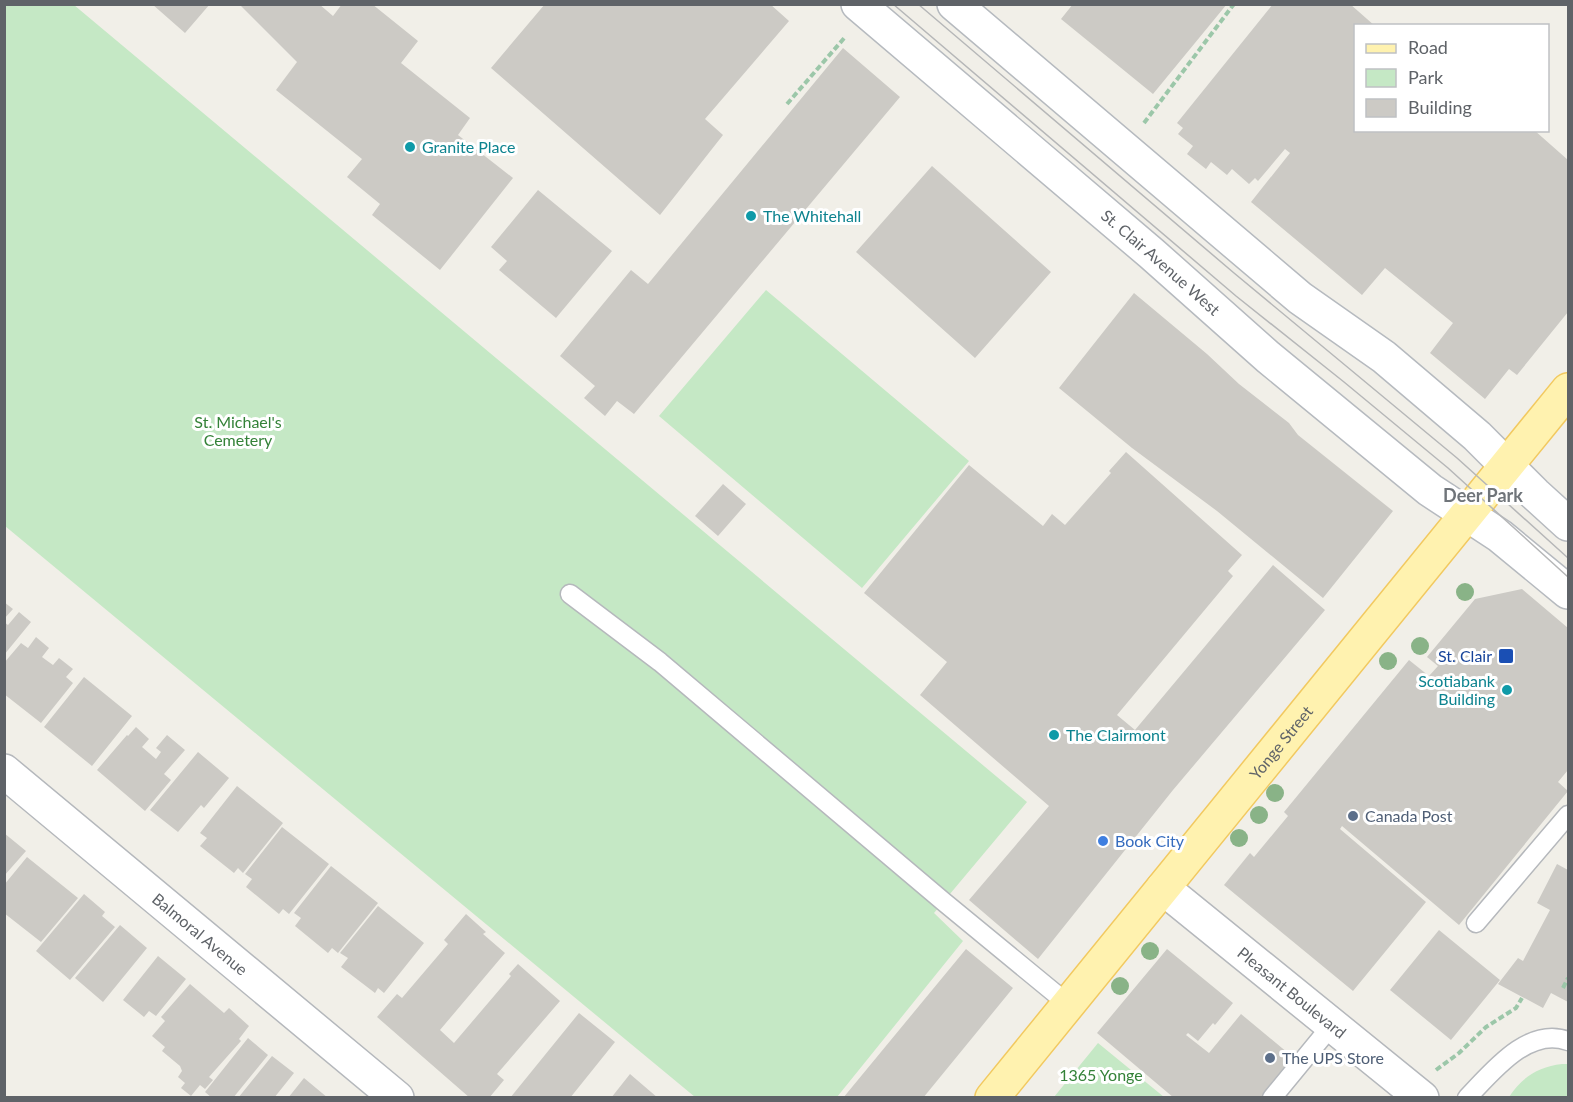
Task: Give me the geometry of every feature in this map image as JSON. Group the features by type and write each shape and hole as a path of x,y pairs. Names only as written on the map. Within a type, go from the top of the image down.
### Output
{"main road":[{"path":"954,4 1300,298 1384,357 1477,436 1569,524"},
{"name":"St. Clair Avenue West","path":"854,17 1151,253 1269,357 1430,490 1500,536 1569,592"},
{"name":"Yonge Street","path":"992,1098 1569,390"},
{"name":"Balmoral Avenue","path":"4,771 146,886 397,1098"},
{"name":"Pleasant Boulevard","path":"1162,888 1332,1025 1428,1085"}],"lane":[{"path":"570,594 660,662 1068,1004"},
{"path":"1476,923 1569,815"},
{"path":"1272,1098 1332,1025"},
{"path":"1467,1098 1518,1050 1537,1040 1561,1038 1569,1041"}],"path":[{"path":"1140,128 1234,4"},
{"path":"787,104 854,17"},
{"path":"1563,988 1569,978"},
{"path":"1428,1085 1486,1027 1516,1008 1522,998"}],"green space":[{"name":"St. Michael's Cemetery","path":"4,5 74,5 1027,802 934,913 963,941 837,1097 695,1097 5,526"},
{"path":"766,290 969,461 862,588 659,416"},
{"name":"1365 Yonge","path":"1098,1043 1164,1097 1054,1097"},
{"path":"1568,1064 1568,1097 1509,1097 1531,1074"}],"building":[{"path":"152,4 210,4 185,33"},
{"name":"Granite Place","path":"239,4 319,4 333,16 342,4 372,4 418,41 401,63 470,118 458,135 513,178 440,270 372,215 380,204 347,177 362,159 276,90 297,62"},
{"path":"545,4 770,4 789,21 705,119 723,135 660,215 491,68"},
{"path":"1073,4 1227,4 1153,94 1061,19"},
{"path":"1273,4 1350,4 1373,24 1354,24 1354,132 1536,132 1568,160 1568,312 1517,375 1509,369 1485,399 1430,353 1453,323 1385,268 1362,295 1251,202 1290,153 1285,149 1258,181 1255,178 1249,184 1232,169 1227,175 1211,162 1206,169 1187,154 1193,146 1178,134 1183,128 1177,123"},
{"name":"The Whitehall","path":"843,48 900,97 634,414 617,401 605,416 584,398 595,386 560,356 631,270 648,284"},
{"path":"932,166 1051,272 975,358 856,252"},
{"path":"538,190 612,251 556,318 499,270 507,261 491,247"},
{"path":"1134,293 1239,384 1289,423 1298,435 1393,511 1323,598 1217,511 1132,448 1059,388"},
{"path":"1126,452 1242,555 1228,571 1233,576 1117,715 1135,730 1273,565 1325,610 1173,790 1038,959 969,900 1049,806 920,695 947,662 864,593 969,465 1043,526 1052,514 1065,525 1111,473 1109,471"},
{"path":"723,484 746,504 718,536 695,516"},
{"path":"1522,589 1568,628 1568,770 1558,782 1568,791 1459,925 1342,826 1340,829 1426,902 1353,991 1224,885 1250,853 1254,857 1288,816 1284,812 1409,660 1429,676 1438,666 1427,657 1475,599"},
{"path":"4,602 13,609 4,619"},
{"path":"19,612 31,622 4,655 4,622 8,625"},
{"path":"36,637 49,648 42,657 53,665 59,658 73,669 66,677 73,683 41,723 4,694 4,663 21,643 28,648"},
{"path":"84,677 132,716 92,766 44,727"},
{"path":"136,727 149,739 142,747 156,759 161,752 156,748 167,735 185,750 164,774 171,780 145,811 97,770"},
{"path":"198,752 229,778 204,808 201,805 178,832 150,810"},
{"path":"237,786 283,823 243,873 238,868 234,873 200,846 207,838 200,833"},
{"path":"282,827 329,864 289,914 283,909 279,914 246,887 252,879 245,874"},
{"path":"4,833 26,851 4,876"},
{"path":"27,857 78,898 41,942 4,913 4,885"},
{"path":"1557,864 1568,870 1568,1002 1551,993 1543,1008 1498,984 1518,958 1523,961 1550,910 1537,903"},
{"path":"331,866 378,903 338,953 332,948 328,953 295,926 301,918 294,913"},
{"path":"84,894 105,912 102,916 115,927 70,980 36,951"},
{"path":"378,906 424,943 384,993 378,988 375,993 341,967 348,958 340,953"},
{"path":"466,914 486,932 483,934 505,953 440,1030 454,1043 511,976 509,974 518,964 560,1001 497,1074 504,1080 489,1098 470,1098 377,1017 397,994 402,998 448,944 444,940"},
{"path":"120,925 147,948 103,1002 75,978"},
{"path":"1439,930 1500,980 1451,1040 1390,990"},
{"path":"966,949 1013,988 923,1098 843,1098"},
{"path":"1167,949 1233,1003 1198,1041 1188,1033 1186,1035 1209,1053 1241,1014 1294,1058 1261,1098 1174,1098 1097,1033"},
{"path":"158,956 186,979 156,1016 149,1011 144,1017 123,1000"},
{"path":"190,984 224,1013 229,1008 249,1026 239,1039 241,1041 209,1077 213,1080 205,1089 200,1085 191,1096 181,1088 185,1083 178,1077 182,1071 180,1066 162,1051 165,1047 152,1036 165,1021 161,1017"},
{"path":"579,1013 615,1042 570,1098 510,1098"},
{"path":"248,1038 268,1055 233,1098 212,1098 205,1092"},
{"path":"272,1056 294,1073 274,1098 238,1098"},
{"path":"630,1074 658,1098 611,1098"},
{"path":"304,1078 328,1098 288,1098"}],"tram line":[{"path":"893,4 1236,296 1448,468 1568,577"},
{"path":"918,4 1234,273 1457,458 1568,558"}],"place":[{"name":"Granite Place","path":"410,147"},
{"name":"The Whitehall","path":"751,216"},
{"name":"St. Clair","path":"1506,656"},
{"name":"Scotiabank Building","path":"1507,690"},
{"name":"The Clairmont","path":"1054,735"},
{"name":"Canada Post","path":"1353,816"},
{"name":"Book City","path":"1103,841"},
{"name":"The UPS Store","path":"1270,1058"}],"district":[{"name":"Deer Park","path":"1483,496"}]}
